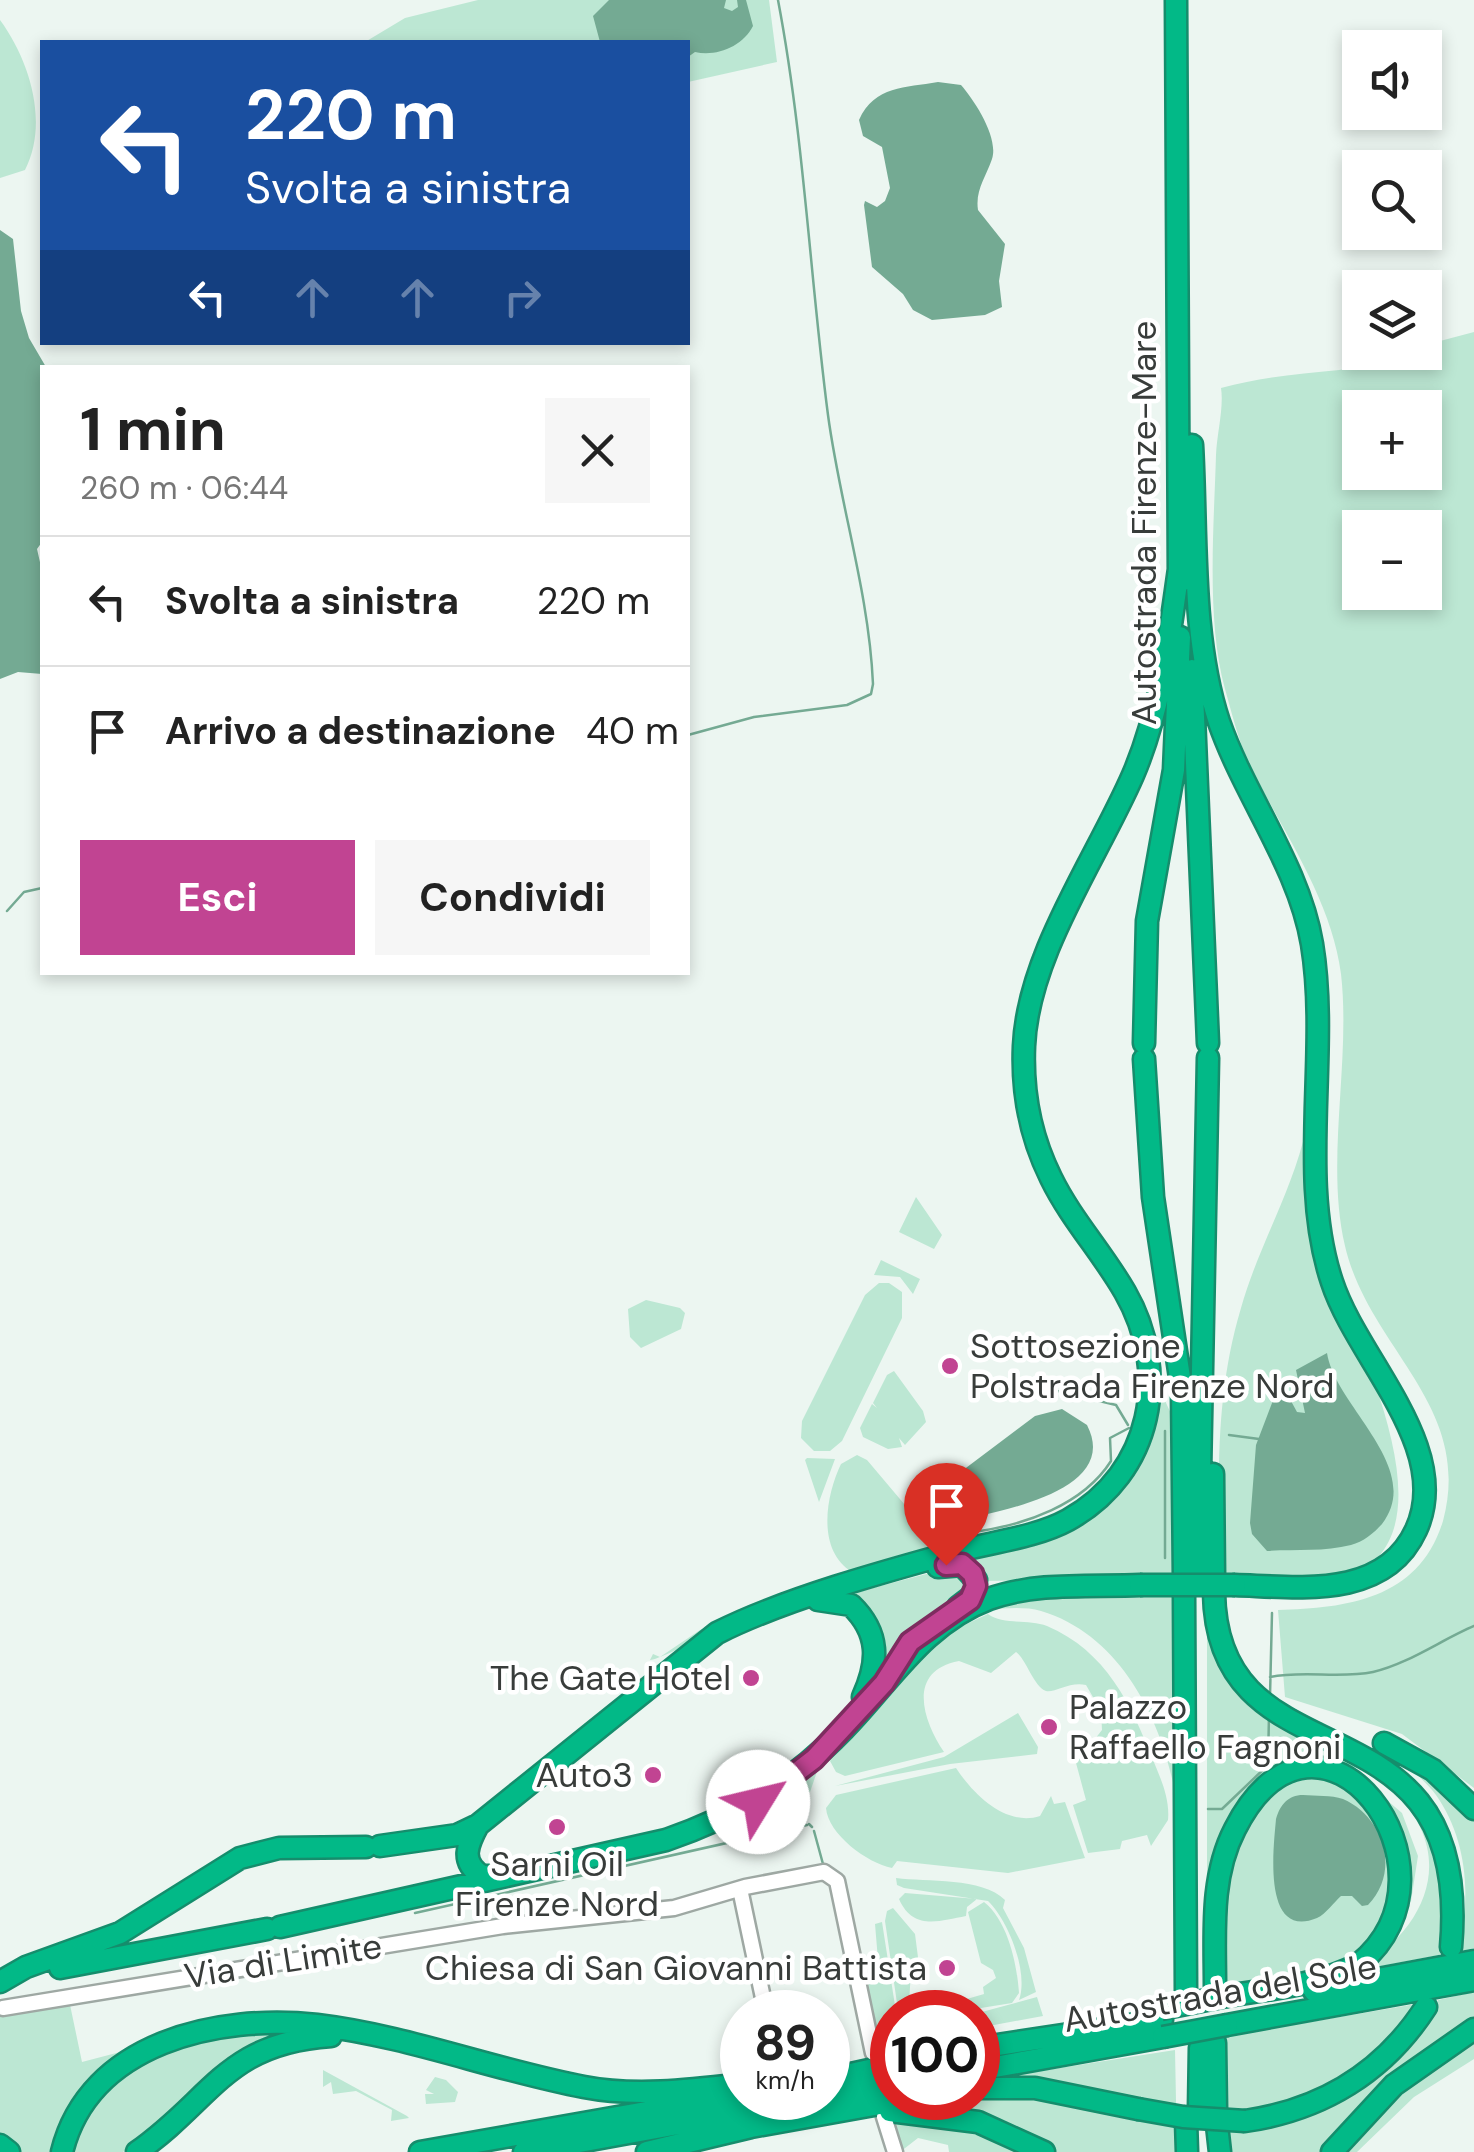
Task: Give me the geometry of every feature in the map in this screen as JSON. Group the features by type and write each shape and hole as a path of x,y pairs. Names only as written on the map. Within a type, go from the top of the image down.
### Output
{"highway":[{"name":"Autostrada Firenze-Mare","path":"1176,0 1179,569 1174,770 1148,921 1144,1051 1153,1196 1182,1391 1204,1585"},
{"name":"Autostrada Firenze-Mare","path":"1189,0 1192,690 1208,1051 1204,1585 1213,1999"},
{"path":"1,1995 44,1972 273,1928 666,1840 709,1825 782,1785 851,1721 934,1630 984,1601 1024,1590 1336,1585 1381,1572 1416,1531 1426,1489 1418,1446 1354,1333 1324,1252 1318,1206 1317,1025 1312,940 1294,888 1234,758 1212,696 1202,642 1192,445"},
{"path":"1,1995 26,1967 120,1933 240,1858 279,1848 373,1846 457,1835 478,1825 696,1646 737,1623 896,1569 1064,1522 1118,1478 1146,1426 1151,1386 1146,1341 1124,1291 1063,1201 1040,1154 1026,1097 1024,1040 1045,958 1147,738 1161,686 1179,569"},
{"path":"894,1670 910,1642 970,1600 976,1586 973,1574 962,1564 909,1572 896,1569"},
{"path":"1204,1585 1229,1662 1259,1696 1291,1716 1393,1761 1432,1796 1448,1824 1458,1869 1451,1947"},
{"path":"794,1604 842,1601 862,1616 872,1631 872,1676 851,1721"},
{"path":"1291,1716 1376,1740 1406,1753 1452,1786 1474,1809"},
{"path":"1417,1907 1387,1944 1358,1965 1308,1982 1213,1999 1215,1910 1222,1861 1245,1813 1280,1780 1311,1769 1340,1768 1386,1787 1417,1826 1425,1872"},
{"path":"478,1825 467,1848 472,1869 482,1876 508,1875"},
{"name":"Autostrada del Sole","path":"1000,2064 1162,2022 1213,1999 1474,1961"},
{"name":"Autostrada del Sole","path":"1213,1999 1474,1980"},
{"path":"1000,2088 1035,2088 1183,2118 1246,2120 1295,2110 1344,2088 1395,2048 1426,2007"},
{"name":"Autostrada del Sole","path":"1000,2045 1162,2022"},
{"path":"62,2152 71,2126 90,2094 145,2050 208,2030 280,2023 368,2034 607,2090 720,2085"},
{"path":"1338,2145 1394,2084 1474,2028"},
{"path":"137,2152 248,2056 313,2038 368,2034"},
{"path":"1200,2047 1200,2152"},
{"path":"524,2152 870,2090"},
{"path":"420,2152 720,2099"},
{"path":"850,2112 902,2110 952,2116 996,2128 1044,2152"},
{"path":"1186,2152 1201,2116"},
{"path":"1201,2116 1220,2152"},
{"path":"647,2152 794,2120"},
{"path":"687,2152 777,2123"},
{"path":"583,2152 682,2124"},
{"path":"0,2145 9,2152"}],"street":[{"name":"Via di Limite","path":"1,1995 503,1926 674,1908 740,1889 824,1872 835,1877 870,2003"},
{"path":"740,1889 761,1990"},
{"path":"885,2120 895,2152"}],"shaded area":[{"path":"478,0 769,0 777,62 690,82 690,40 368,40 405,18"},
{"path":"609,0 726,0 724,8 732,11 738,7 737,0 746,0 753,26 743,39 728,48 690,56 690,40 599,40 593,16"},
{"path":"0,20 20,54 36,113 32,152 25,170 0,178"},
{"path":"938,82 961,85 989,131 992,159 977,203 978,210 1005,244 999,281 1002,307 985,315 932,320 913,310 903,294 872,267 864,205 865,201 877,207 885,201 890,188 882,147 863,136 859,120 882,94"},
{"path":"0,230 13,239 21,311 29,338 45,365 40,365 37,549 40,674 18,672 0,679"},
{"path":"1474,332 1474,1788 1402,1734 1285,1697 1278,1610 1355,1602 1399,1583 1417,1568 1432,1547 1443,1521 1449,1480 1444,1444 1432,1410 1357,1283 1345,1246 1337,1180 1343,1007 1336,948 1318,896 1241,743 1219,662 1213,573 1221,388 1342,369 1442,370 1442,340"},
{"path":"1306,1129 1313,1213 1385,1414 1397,1468 1397,1516 1381,1554 1344,1579 1221,1580 1220,1443 1232,1342 1248,1285 1293,1174"},
{"path":"916,1197 942,1235 934,1249 899,1232"},
{"path":"881,1260 920,1279 913,1294 900,1277 874,1275"},
{"path":"879,1283 889,1283 902,1292 902,1318 842,1441 830,1451 814,1451 801,1438 802,1421 865,1295"},
{"path":"646,1300 680,1308 685,1313 681,1329 641,1348 630,1337 628,1309"},
{"path":"1327,1353 1333,1373 1386,1459 1393,1481 1392,1503 1382,1524 1355,1544 1330,1549 1267,1551 1252,1534 1250,1523 1256,1445 1277,1390 1285,1390 1297,1412 1305,1413 1296,1370"},
{"path":"894,1371 923,1411 926,1422 905,1445 899,1438 902,1447 888,1449 863,1437 860,1428 872,1404 877,1408 873,1403 887,1375"},
{"path":"1162,1394 1172,1416 1174,1578 981,1581 965,1557 1079,1517 1156,1415"},
{"path":"1062,1409 1087,1425 1093,1448 1087,1467 1071,1483 1022,1505 951,1522 939,1520 922,1501 1035,1416"},
{"path":"857,1455 867,1460 943,1550 852,1572 841,1562 829,1536 828,1506 841,1464"},
{"path":"835,1459 819,1502 805,1460"},
{"path":"953,1567 968,1575 966,1597 919,1628 887,1673 877,1672 846,1595"},
{"path":"1175,1592 1174,1787 1146,1705 1131,1680 1092,1638 1041,1611 987,1609 1008,1598"},
{"path":"1207,1594 1233,1677 1355,1742 1413,1785 1434,1808 1445,1833 1449,1860 1444,1948 1439,1955 1355,1971 1380,1954 1416,1913 1426,1889 1429,1865 1425,1840 1413,1814 1392,1790 1364,1771 1330,1764 1241,1809 1207,1996"},
{"path":"768,1598 777,1598 689,1644 661,1656 700,1630"},
{"path":"988,1614 1001,1620 1047,1626 1068,1637 1114,1681 1135,1719 1166,1797 1168,1820 1151,1846 1147,1835 1122,1841 1120,1849 1088,1853 1073,1805 1086,1800 1076,1763 1102,1730 1101,1711 1086,1685 1046,1691 1016,1652 991,1673 959,1661 931,1675 925,1686 926,1712 944,1752 845,1776 836,1772 830,1761 844,1736 943,1635"},
{"path":"1018,1713 1038,1747 1037,1754 950,1764 835,1786 944,1757"},
{"path":"1406,1759 1474,1817 1474,1948 1461,1951 1457,1947 1465,1888 1454,1830 1436,1795"},
{"path":"818,1766 810,1792 775,1798"},
{"path":"956,1768 981,1798 1015,1817 1040,1816 1051,1796 1054,1804 1065,1802 1085,1858 1008,1873 897,1861 892,1868 850,1846 828,1818 826,1808 836,1795"},
{"path":"1313,1775 1368,1784 1402,1813 1418,1856 1411,1901 1391,1929 1344,1962 1220,1990 1224,1886 1239,1836 1270,1794"},
{"path":"1303,1795 1343,1799 1357,1807 1378,1831 1385,1861 1384,1877 1368,1905 1362,1906 1352,1896 1341,1896 1317,1918 1299,1921 1287,1916 1279,1903 1273,1867 1276,1819 1285,1802"},
{"path":"896,1878 969,1884 1005,1900 1003,1908 1024,1948 1036,1992 1019,2000 1021,1975 1015,1947 988,1901 904,1888 897,1885"},
{"path":"905,1893 977,1899 967,1907 966,1916 928,1921 919,1920 905,1909 899,1899"},
{"path":"984,1902 1005,1931 1019,1993 1012,2003 1000,2005 1000,1990 983,1990 996,1978 993,1970 981,1963 968,1912"},
{"path":"893,1908 915,1934 919,1965 911,1971 910,1990 895,1990 885,1921 887,1911"},
{"path":"882,1922 893,1990 870,1990 870,2018 862,1981 879,1972 875,1924"},
{"path":"1474,1992 1474,2023 1388,2084 1326,2152 1224,2152 1221,2037 1422,2003 1393,2043 1349,2080 1324,2095 1274,2114 1229,2114 1229,2127 1259,2125 1288,2119 1345,2094 1394,2057 1430,2009 1436,2011 1438,2000"},
{"path":"1037,1997 1043,2016 1000,2024 1000,2007"},
{"path":"69,2000 82,2062 124,2051 147,2056 209,2035 298,2032 245,2049 123,2152 15,2152 0,2140 0,2012"},
{"path":"1474,2034 1474,2059 1414,2097 1357,2152 1338,2152 1365,2120"},
{"path":"1175,2050 1177,2152 1055,2152 989,2120 1000,2120 1001,2077"},
{"path":"323,2070 409,2118 391,2121 392,2110 356,2091 333,2094 331,2082 323,2087"},
{"path":"435,2077 446,2080 458,2092 455,2102 426,2104 425,2094 434,2094 426,2090"},
{"path":"894,2120 960,2125 1029,2152 949,2152 948,2145 918,2138 900,2152"}],"waterway":[{"path":"690,734 754,717 847,705 871,694 873,684 866,616 828,415 794,103 778,0"},
{"path":"7,911 24,892 40,888"},
{"path":"1049,1389 1116,1405 1128,1425"},
{"path":"943,1533 1013,1524 1069,1501 1085,1490 1111,1461 1110,1438 1129,1428"},
{"path":"1165,1431 1165,1558"},
{"path":"1229,1435 1259,1439"},
{"path":"1270,1696 1272,1613"},
{"path":"1270,1677 1373,1672 1412,1658 1474,1626"},
{"path":"1208,1809 1222,1809 1268,1765 1269,1714"},
{"path":"809,1824 812,1827"},
{"path":"415,1913 807,1825"},
{"path":"814,1831 823,1864"}],"tunnel":[{"path":"1186,1992 1187,2051"}],"place":[{"name":"Sottosezione Polstrada Firenze Nord","path":"950,1366"},
{"name":"The Gate Hotel","path":"751,1678"},
{"name":"Palazzo Raffaello Fagnoni","path":"1049,1727"},
{"name":"Auto3","path":"653,1775"},
{"name":"Sarni Oil Firenze Nord","path":"557,1827"},
{"name":"Chiesa di San Giovanni Battista","path":"947,1968"}],"route":[{"path":"758,1802 814,1759 848,1726 894,1670 910,1642 970,1600 976,1586 973,1574 962,1564 946,1565"}]}
